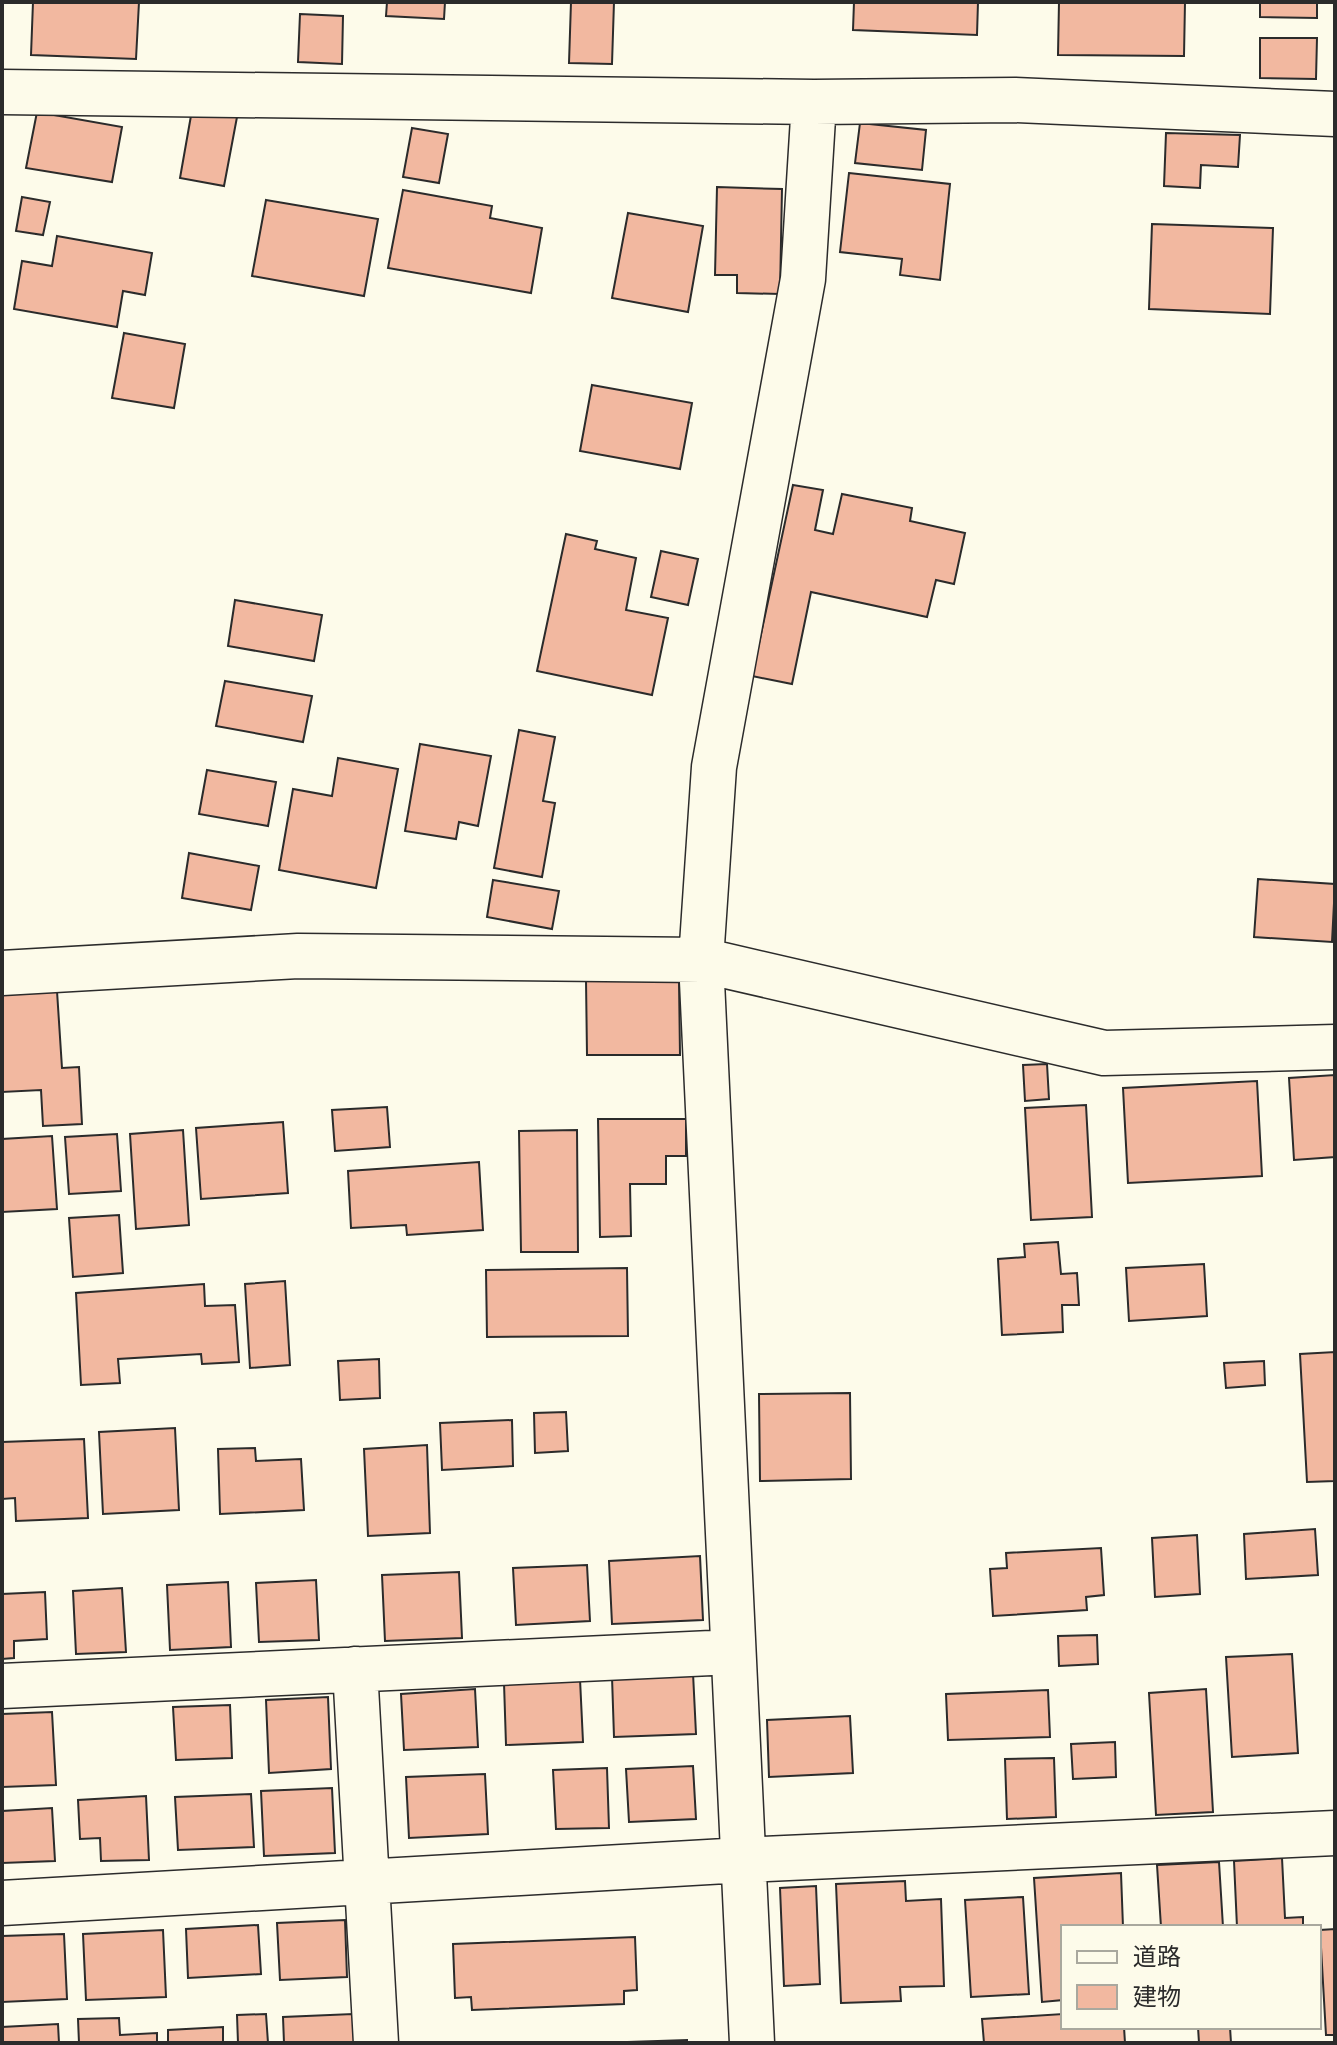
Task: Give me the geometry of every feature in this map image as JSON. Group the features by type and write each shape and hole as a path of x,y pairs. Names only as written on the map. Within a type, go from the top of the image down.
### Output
{"street":[{"path":"2,92 814,102 1015,100 1335,114"},
{"path":"752,2043 701,960 714,767 803,279 814,102"},
{"path":"2,973 298,956 701,960 1104,1053 1335,1047"},
{"path":"2,1686 733,1652"},
{"path":"355,1669 376,2043"},
{"path":"2,1903 743,1860 1335,1833"}],"building":[{"path":"33,2 139,2 136,59 31,55"},
{"path":"387,2 445,2 444,19 386,16"},
{"path":"571,2 614,2 612,64 569,63"},
{"path":"854,2 978,2 977,35 853,30"},
{"path":"1059,2 1185,2 1184,56 1058,55"},
{"path":"1260,2 1317,2 1317,18 1260,17"},
{"path":"300,14 343,16 342,64 298,62"},
{"path":"1260,38 1317,38 1316,79 1260,78"},
{"path":"192,110 237,117 224,186 180,178"},
{"path":"37,112 122,127 112,182 26,168"},
{"path":"860,123 926,130 922,170 855,163"},
{"path":"412,128 448,134 439,183 403,177"},
{"path":"1166,133 1240,135 1238,167 1201,165 1200,188 1164,186"},
{"path":"849,173 950,184 940,280 900,275 902,259 840,252"},
{"path":"717,187 782,189 780,294 737,293 737,275 715,275"},
{"path":"403,190 492,206 490,218 542,228 531,293 388,268"},
{"path":"22,197 50,202 43,235 16,231"},
{"path":"266,200 378,219 364,296 252,276"},
{"path":"628,213 703,226 688,312 612,298"},
{"path":"1152,224 1273,228 1270,314 1149,309"},
{"path":"57,236 152,253 145,295 123,291 117,327 14,309 22,261 52,266"},
{"path":"124,333 185,344 174,408 112,398"},
{"path":"592,385 692,403 680,469 580,451"},
{"path":"793,485 823,490 815,530 833,534 842,494 912,508 910,521 965,533 954,584 936,580 927,617 811,592 792,684 752,676"},
{"path":"566,534 597,541 595,549 636,558 626,610 668,618 652,695 537,671"},
{"path":"661,551 698,559 688,605 651,597"},
{"path":"235,600 322,615 314,661 228,646"},
{"path":"225,681 312,696 303,742 216,726"},
{"path":"519,730 555,737 543,801 555,803 542,877 494,868"},
{"path":"420,744 491,756 478,826 459,822 456,839 405,831"},
{"path":"338,758 398,769 376,888 279,870 293,789 332,796"},
{"path":"207,770 276,782 268,826 199,814"},
{"path":"189,853 259,866 251,910 182,898"},
{"path":"1258,879 1335,884 1332,942 1254,937"},
{"path":"493,880 559,891 552,929 487,917"},
{"path":"586,980 679,980 680,1055 587,1055"},
{"path":"57,991 62,1068 79,1067 82,1124 43,1126 41,1090 2,1092 2,994"},
{"path":"1047,1064 1049,1099 1025,1101 1023,1065"},
{"path":"1335,1075 1335,1157 1294,1160 1289,1078"},
{"path":"1257,1081 1262,1176 1128,1183 1123,1088"},
{"path":"1086,1105 1092,1217 1031,1220 1025,1108"},
{"path":"387,1107 390,1147 335,1151 332,1110"},
{"path":"598,1119 686,1119 686,1156 666,1156 666,1184 630,1184 631,1236 600,1237"},
{"path":"283,1122 288,1193 201,1199 196,1128"},
{"path":"183,1130 189,1225 136,1229 130,1134"},
{"path":"577,1130 578,1252 521,1252 519,1131"},
{"path":"117,1134 121,1191 69,1194 65,1137"},
{"path":"52,1136 57,1209 2,1212 2,1139"},
{"path":"479,1162 483,1230 407,1235 406,1225 351,1228 348,1171"},
{"path":"119,1215 123,1273 73,1277 69,1218"},
{"path":"1058,1242 1061,1274 1077,1273 1079,1305 1062,1305 1063,1332 1002,1335 998,1259 1025,1257 1024,1244"},
{"path":"1204,1264 1207,1316 1129,1321 1126,1268"},
{"path":"627,1268 628,1336 487,1337 486,1270"},
{"path":"285,1281 290,1365 250,1368 245,1284"},
{"path":"204,1284 205,1306 235,1305 239,1362 202,1364 201,1354 118,1359 120,1383 81,1385 76,1293"},
{"path":"1335,1352 1335,1481 1307,1482 1300,1354"},
{"path":"379,1359 380,1398 340,1400 338,1361"},
{"path":"1264,1361 1265,1385 1226,1388 1224,1363"},
{"path":"850,1393 851,1479 760,1481 759,1394"},
{"path":"566,1412 568,1451 535,1453 534,1413"},
{"path":"512,1420 513,1466 442,1470 440,1423"},
{"path":"175,1428 179,1510 103,1514 99,1432"},
{"path":"84,1439 88,1518 16,1521 15,1498 2,1499 2,1442"},
{"path":"427,1445 430,1533 368,1536 364,1449"},
{"path":"255,1448 256,1461 301,1459 304,1510 220,1514 218,1449"},
{"path":"1315,1529 1318,1575 1246,1579 1244,1534"},
{"path":"1197,1535 1200,1594 1155,1597 1152,1538"},
{"path":"1101,1548 1104,1595 1086,1597 1087,1610 993,1616 990,1569 1007,1568 1006,1553"},
{"path":"700,1556 703,1620 612,1624 609,1561"},
{"path":"587,1565 590,1621 516,1625 513,1568"},
{"path":"459,1572 462,1638 385,1641 382,1575"},
{"path":"316,1580 319,1640 259,1642 256,1583"},
{"path":"228,1582 231,1647 170,1650 167,1585"},
{"path":"122,1588 126,1652 76,1654 73,1591"},
{"path":"45,1592 47,1639 14,1641 14,1658 2,1659 2,1594"},
{"path":"1097,1635 1098,1664 1059,1666 1058,1636"},
{"path":"1292,1654 1298,1753 1232,1757 1226,1657"},
{"path":"693,1673 696,1734 614,1737 612,1677"},
{"path":"580,1679 583,1742 506,1745 504,1683"},
{"path":"475,1689 478,1747 404,1750 401,1694"},
{"path":"1206,1689 1213,1812 1156,1815 1149,1693"},
{"path":"1048,1690 1050,1737 948,1740 946,1694"},
{"path":"328,1697 331,1769 269,1773 266,1700"},
{"path":"230,1705 232,1758 176,1760 173,1707"},
{"path":"52,1712 56,1785 2,1787 2,1714"},
{"path":"850,1716 853,1773 769,1777 767,1720"},
{"path":"1115,1742 1116,1777 1073,1779 1071,1744"},
{"path":"1054,1758 1056,1817 1007,1819 1005,1759"},
{"path":"693,1766 696,1819 629,1822 626,1769"},
{"path":"607,1768 609,1828 556,1829 553,1770"},
{"path":"485,1774 488,1834 409,1838 406,1777"},
{"path":"332,1788 335,1853 264,1856 261,1791"},
{"path":"251,1794 254,1847 178,1850 175,1797"},
{"path":"146,1796 149,1860 101,1861 100,1838 80,1839 78,1800"},
{"path":"52,1808 55,1861 2,1863 2,1811"},
{"path":"1282,1858 1285,1918 1303,1917 1303,1925 1237,1925 1234,1861"},
{"path":"1219,1862 1223,1925 1161,1925 1157,1865"},
{"path":"1121,1873 1123,1925 1061,1925 1061,2000 1042,2002 1034,1878"},
{"path":"905,1881 906,1901 941,1899 944,1986 900,1987 901,2001 841,2003 836,1884"},
{"path":"816,1886 820,1984 784,1986 780,1888"},
{"path":"1023,1897 1029,1994 971,1997 965,1900"},
{"path":"345,1920 347,1977 280,1980 277,1923"},
{"path":"258,1925 261,1974 188,1978 186,1929"},
{"path":"1335,1929 1335,2035 1326,2035 1321,1930"},
{"path":"163,1930 166,1997 86,2000 83,1934"},
{"path":"64,1934 67,1999 2,2002 2,1936"},
{"path":"635,1937 637,1990 624,1991 624,2004 472,2010 471,1997 455,1998 453,1944"},
{"path":"266,2014 268,2043 238,2043 237,2015"},
{"path":"353,2014 355,2043 284,2043 283,2017"},
{"path":"1061,2014 1061,2029 1124,2029 1125,2043 984,2043 982,2019"},
{"path":"119,2018 120,2035 157,2033 157,2043 79,2043 78,2019"},
{"path":"58,2024 59,2043 2,2043 2,2027"},
{"path":"223,2027 223,2043 168,2043 168,2030"},
{"path":"1198,2029 1230,2029 1231,2043 1199,2043"},
{"path":"687,2040 687,2043 597,2043"}]}
